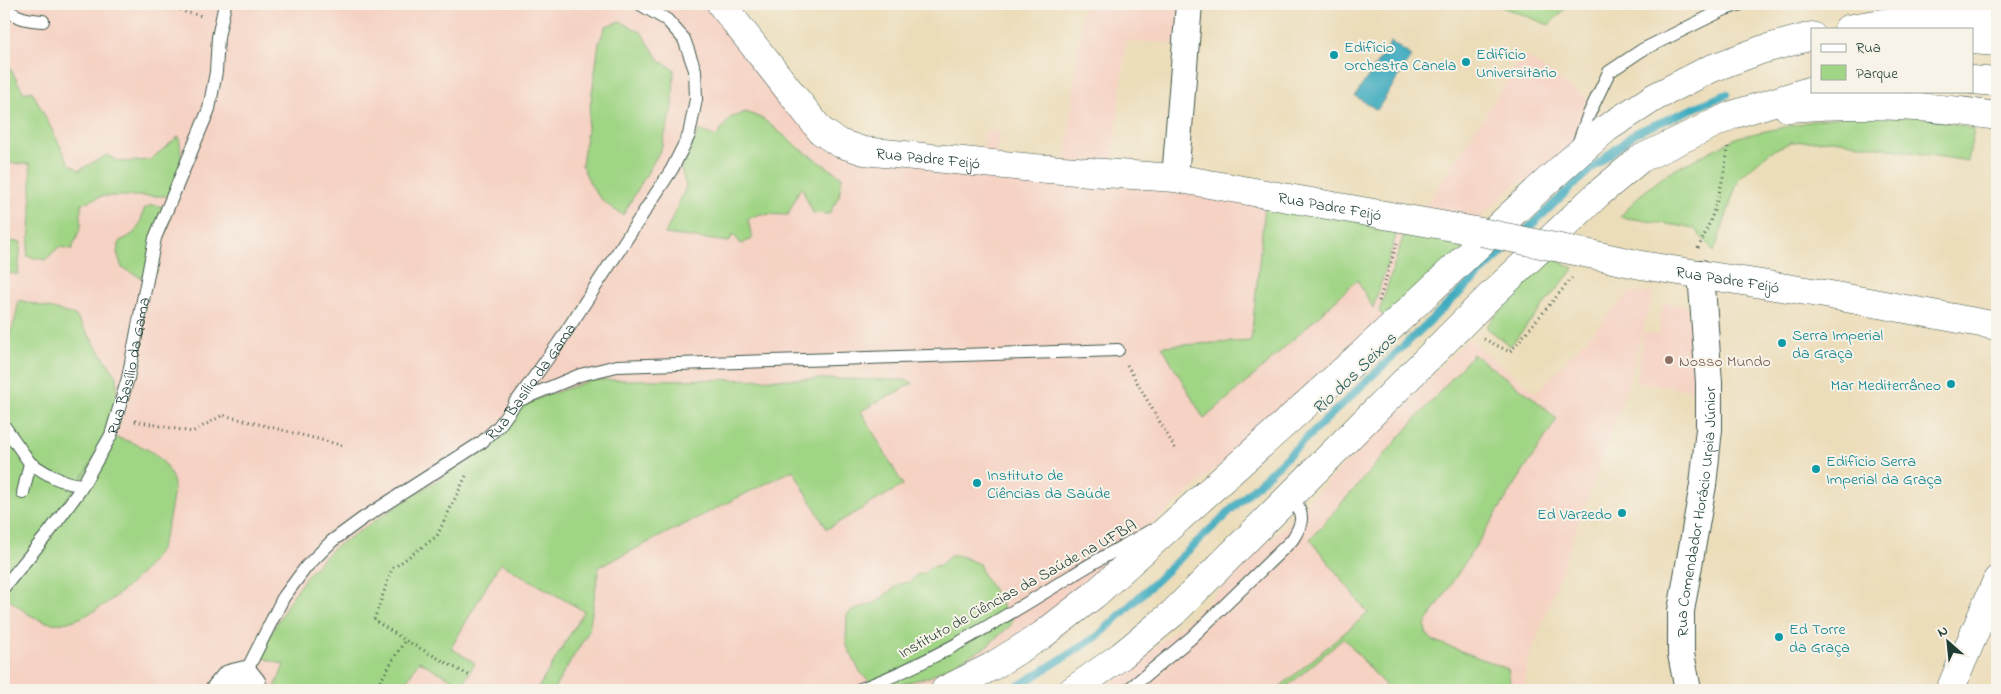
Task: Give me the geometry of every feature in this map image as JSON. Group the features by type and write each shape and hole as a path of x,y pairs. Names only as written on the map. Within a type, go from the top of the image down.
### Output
{"main road":[{"name":"Rua Padre Feijó","path":"721,4 820,131 839,143 874,152 1034,168 1175,178 1440,224 1640,265 1694,272 1997,326"},
{"path":"1853,28 1886,22 1997,14"},
{"path":"945,690 990,667 1042,636 1094,595 1363,354 1607,128 1654,97 1710,69 1760,50 1811,36"},
{"path":"1974,40 1997,42"},
{"path":"1760,50 1811,45"},
{"path":"1974,80 1997,82"},
{"path":"1073,690 1121,656 1173,612 1460,326 1598,194 1640,159 1738,113 1811,90"},
{"path":"1738,113 1823,105 1890,104 1945,108 1997,116"},
{"path":"1950,690 1997,580"}],"street":[{"path":"1175,178 1189,4"},
{"name":"Rua Comendador Horácio Urpia Júnior","path":"1688,690 1681,654 1681,611 1703,485 1709,429 1709,383 1694,272"},
{"name":"Rua Basílio da Gama","path":"218,690 229,678 249,682"}],"lane":[{"name":"Rua Basílio da Gama","path":"4,587 50,531 83,485 111,435 128,378 155,238 209,109 216,72 218,37 225,4"},
{"name":"Rua Basílio da Gama","path":"249,682 283,598 306,567 332,540 482,442 499,426 558,344 667,177 689,135 696,99 695,70 684,39 667,20 640,4"},
{"path":"1574,157 1588,116 1609,72 1642,50 1726,9 1741,4"},
{"path":"4,7 10,13 20,18 43,21"},
{"path":"515,402 580,375 617,366 1118,350"},
{"path":"4,426 30,463 51,477 71,484 83,485"},
{"path":"23,493 30,463"},
{"path":"1128,690 1192,638 1292,540 1301,526 1301,513 1292,493"},
{"name":"Instituto de Ciências da Saúde na UFBA","path":"858,690 906,670 998,621 1075,573 1189,510"}],"path":[{"path":"172,4 184,12 222,20"},
{"path":"1694,272 1709,227 1738,113"},
{"path":"1460,326 1510,352 1588,254"},
{"path":"1118,350 1176,450"},
{"path":"117,417 192,432 223,415 345,446"},
{"path":"470,676 374,620 392,569 437,536 482,442"},
{"path":"375,690 406,640"}],"shaded area":[{"path":"4,4 712,4 818,135 1146,178 1483,237 1029,628 964,668 917,690 4,690 4,163 29,163 24,93 4,53"},
{"path":"1083,4 1189,4 1185,44 1126,41 1112,172 1065,168"},
{"path":"1524,55 1592,102 1572,156 1544,181 1519,182 1468,228 1417,218"},
{"path":"986,130 1000,131 994,162 980,161"},
{"path":"1630,292 1653,293 1625,395 1526,668 1525,690 1102,690 1192,617 1468,339 1536,393"},
{"name":"Nosso Mundo","path":"1663,302 1687,307 1697,338 1699,391 1636,382 1643,333 1659,334"}],"green space":[{"path":"1494,4 1570,4 1549,25"},
{"path":"620,21 641,32 660,61 674,69 673,105 661,149 623,215 608,205 597,194 582,165 599,43 606,26"},
{"path":"4,53 24,93 32,91 69,163 79,170 107,155 119,162 150,160 179,136 182,161 168,196 102,196 81,204 81,226 72,249 59,247 45,260 27,256 31,210 30,164 4,163"},
{"path":"746,112 763,119 802,150 842,177 839,196 829,214 813,213 801,186 788,215 760,214 748,219 752,239 741,244 733,234 729,242 665,234 686,187 681,168 699,130 716,137 730,118"},
{"path":"1865,113 1922,116 1974,129 1968,161 1833,140 1791,142 1770,152 1739,178 1714,252 1694,228 1620,217 1639,196 1668,173 1738,137 1817,120"},
{"path":"1265,204 1399,226 1373,308 1357,280 1256,374 1204,419 1162,346 1251,341"},
{"path":"151,205 161,206 169,212 169,225 159,243 160,258 157,272 140,277 122,268 117,252 120,241 137,229 144,209"},
{"path":"1406,228 1476,238 1392,322 1379,312"},
{"path":"4,241 21,242 18,274 4,273"},
{"path":"1546,255 1574,268 1510,346 1486,327"},
{"path":"19,300 75,315 117,377 116,417 74,495 4,585 4,349 15,320"},
{"path":"1473,354 1531,396 1557,419 1425,625 1426,633 1432,640 1508,669 1511,690 1389,690 1344,638 1283,690 1276,690 1368,613 1310,539"},
{"path":"592,380 905,380 913,383 861,411 903,485 827,529 793,470 599,567 589,631 553,690 537,690 584,611 500,563 451,648 475,663 462,685 419,661 401,690 274,690 284,665 259,656 289,601 309,573 332,549 493,443 519,405"},
{"path":"111,436 149,450 161,460 171,475 174,487 173,495 161,546 141,573 103,605 76,620 63,623 46,622 24,611 4,595 4,588"},
{"path":"958,555 979,564 985,579 1003,607 1013,618 1011,625 986,647 929,677 878,690 860,672 846,644 847,615 851,611 877,602 899,584 910,582 916,575 924,573 930,567 940,565 950,556"}],"water":[{"path":"1391,42 1412,56 1377,110 1355,96"}],"waterway":[{"name":"Rio dos Seixos","path":"1522,234 1584,175 1635,133 1727,94"},
{"name":"Rio dos Seixos","path":"1012,690 1098,636 1510,245"}],"place":[{"name":"Edifício Orchestra Canela","path":"1334,55"},
{"name":"Edifício Universitario","path":"1466,62"},
{"name":"Serra Imperial da Graça","path":"1782,343"},
{"name":"Nosso Mundo","path":"1669,360"},
{"name":"Mar Mediterrâneo","path":"1951,384"},
{"name":"Edifício Serra Imperial da Graça","path":"1816,469"},
{"name":"Instituto de Ciências da Saúde","path":"977,483"},
{"name":"Ed Varzedo","path":"1622,513"},
{"name":"Ed Torre da Graça","path":"1779,637"}]}
